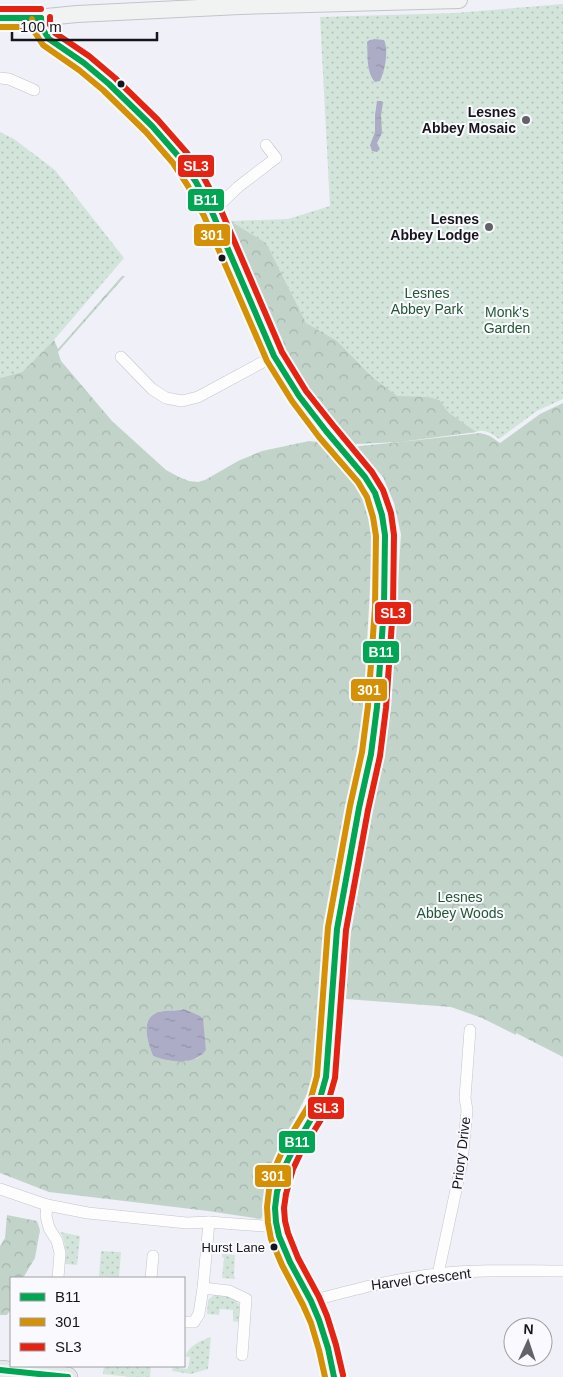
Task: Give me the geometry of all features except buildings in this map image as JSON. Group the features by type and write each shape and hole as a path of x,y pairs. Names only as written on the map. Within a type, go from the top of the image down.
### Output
{"main road":[{"path":"0,18 41,18 305,2 340,4 459,0"},
{"path":"0,1370 68,1377"}],"street":[{"path":"41,18 42,28 49,39 84,63 109,84 162,137 180,158 196,182 212,212 274,356 298,396 365,477 375,493 382,515 385,535 384,607 377,707 371,754 337,929 326,1077 316,1112 295,1144 282,1175 275,1206 276,1227 284,1249 311,1301 325,1334 334,1377"},
{"path":"0,78 9,79 34,90"},
{"path":"212,212 238,187 276,158 266,145"},
{"path":"121,357 152,390 166,398 182,401 198,397 274,356"},
{"name":"Priory Drive","path":"438,1274 462,1162 467,1110 465,1098 470,1030"},
{"path":"0,1189 47,1205 88,1213 187,1223 209,1222 276,1227"},
{"path":"47,1205 46,1216 49,1228 57,1241 60,1253 58,1277"},
{"path":"185,1322 194,1322 199,1314 209,1222"},
{"path":"151,1277 153,1256"},
{"name":"Harvel Crescent","path":"311,1301 368,1286 438,1274 563,1271"},
{"path":"203,1288 229,1291 246,1299 242,1355"}],"green space":[{"name":"Lesnes Abbey Park","path":"563,4 563,399 537,411 499,439 488,432 479,431 354,444 317,402 284,348 230,221 288,219 330,206 320,17 455,13"},
{"path":"0,132 14,139 55,170 124,258 54,340 22,372 0,378"},
{"path":"230,221 266,243 306,323 337,341 372,377 397,396 429,397 439,400 449,413 476,432 400,442 354,444 317,402 284,348"},
{"path":"122,276 125,276 58,352 61,361 112,421 166,470 189,481 198,482 262,451 309,441 318,442 360,490 368,511 373,533 363,715 325,934 314,1080 268,1172 265,1212 261,1219 49,1192 0,1173 0,378 22,372 54,340 58,349","holes":["184,1009 204,1038 206,1050 198,1058 185,1061 153,1056 146,1028 150,1017 164,1011"]},
{"name":"Lesnes Abbey Woods","path":"563,403 563,1057 516,1033 516,1035 482,1018 451,1007 346,999 350,937 389,719 401,534 394,503 383,477 357,447 480,433 490,436 500,443 540,414"},
{"path":"7,1215 37,1221 40,1230 35,1258 24,1277 10,1277 10,1310 7,1315 0,1315 0,1246 5,1238"},
{"path":"60,1232 80,1236 77,1265 65,1264 65,1248"},
{"path":"101,1251 121,1252 119,1277 99,1276"},
{"path":"222,1254 235,1255 235,1279 222,1278 224,1258"},
{"path":"214,1295 236,1300 239,1308 239,1322 233,1321 233,1310 220,1309 219,1315 207,1314 208,1300"},
{"path":"211,1337 208,1369 191,1374 172,1371 173,1367 188,1369 190,1357 185,1356 187,1352 196,1344"},
{"path":"104,1367 151,1367 150,1377 103,1374"}],"water":[{"path":"375,39 384,40 386,55 382,77 380,81 375,82 369,69 367,42"},
{"path":"377,101 383,103 381,115 382,133 377,143 380,149 377,152 372,151 370,145 375,132"},
{"path":"184,1009 203,1019 206,1050 195,1059 189,1061 166,1060 153,1056 146,1029 150,1017 164,1011"}],"transit line":[{"name":"SL3","path":"0,9 41,9"},
{"name":"SL3","path":"50,17 50,25 55,33 89,56 115,78 158,120 187,153 204,178 220,208 282,352 306,391 372,472 383,490 391,513 394,535 393,607 386,708 380,756 346,930 335,1078 325,1113 293,1169 284,1208 288,1233 298,1258 327,1316 343,1375"},
{"name":"B11","path":"0,18 41,18"},
{"name":"B11","path":"41,18 42,28 49,39 84,63 109,84 152,126 180,158 196,182 212,212 274,356 299,396 365,477 375,493 382,515 385,535 384,607 377,707 371,754 337,929 326,1077 317,1109 285,1166 277,1192 275,1208 279,1236 319,1320 328,1348 334,1377"},
{"name":"301","path":"32,19 34,31 43,45 79,70 103,90 146,132 173,163 204,216 267,361 292,401 319,437 358,482 367,497 373,517 376,536 375,607 368,706 362,752 328,927 317,1076 309,1105 286,1143 277,1163 269,1190 267,1207 271,1239 311,1323 325,1377"},
{"name":"301","path":"0,27 41,27"},
{"name":"B11","path":"0,1370 68,1377"}],"place":[{"name":"Lesnes Abbey Mosaic","path":"526,120"},
{"name":"Lesnes Abbey Lodge","path":"489,227"},
{"name":"Hurst Lane","path":"274,1247"}],"park label":[{"name":"Monk's Garden","path":"507,320"}]}
